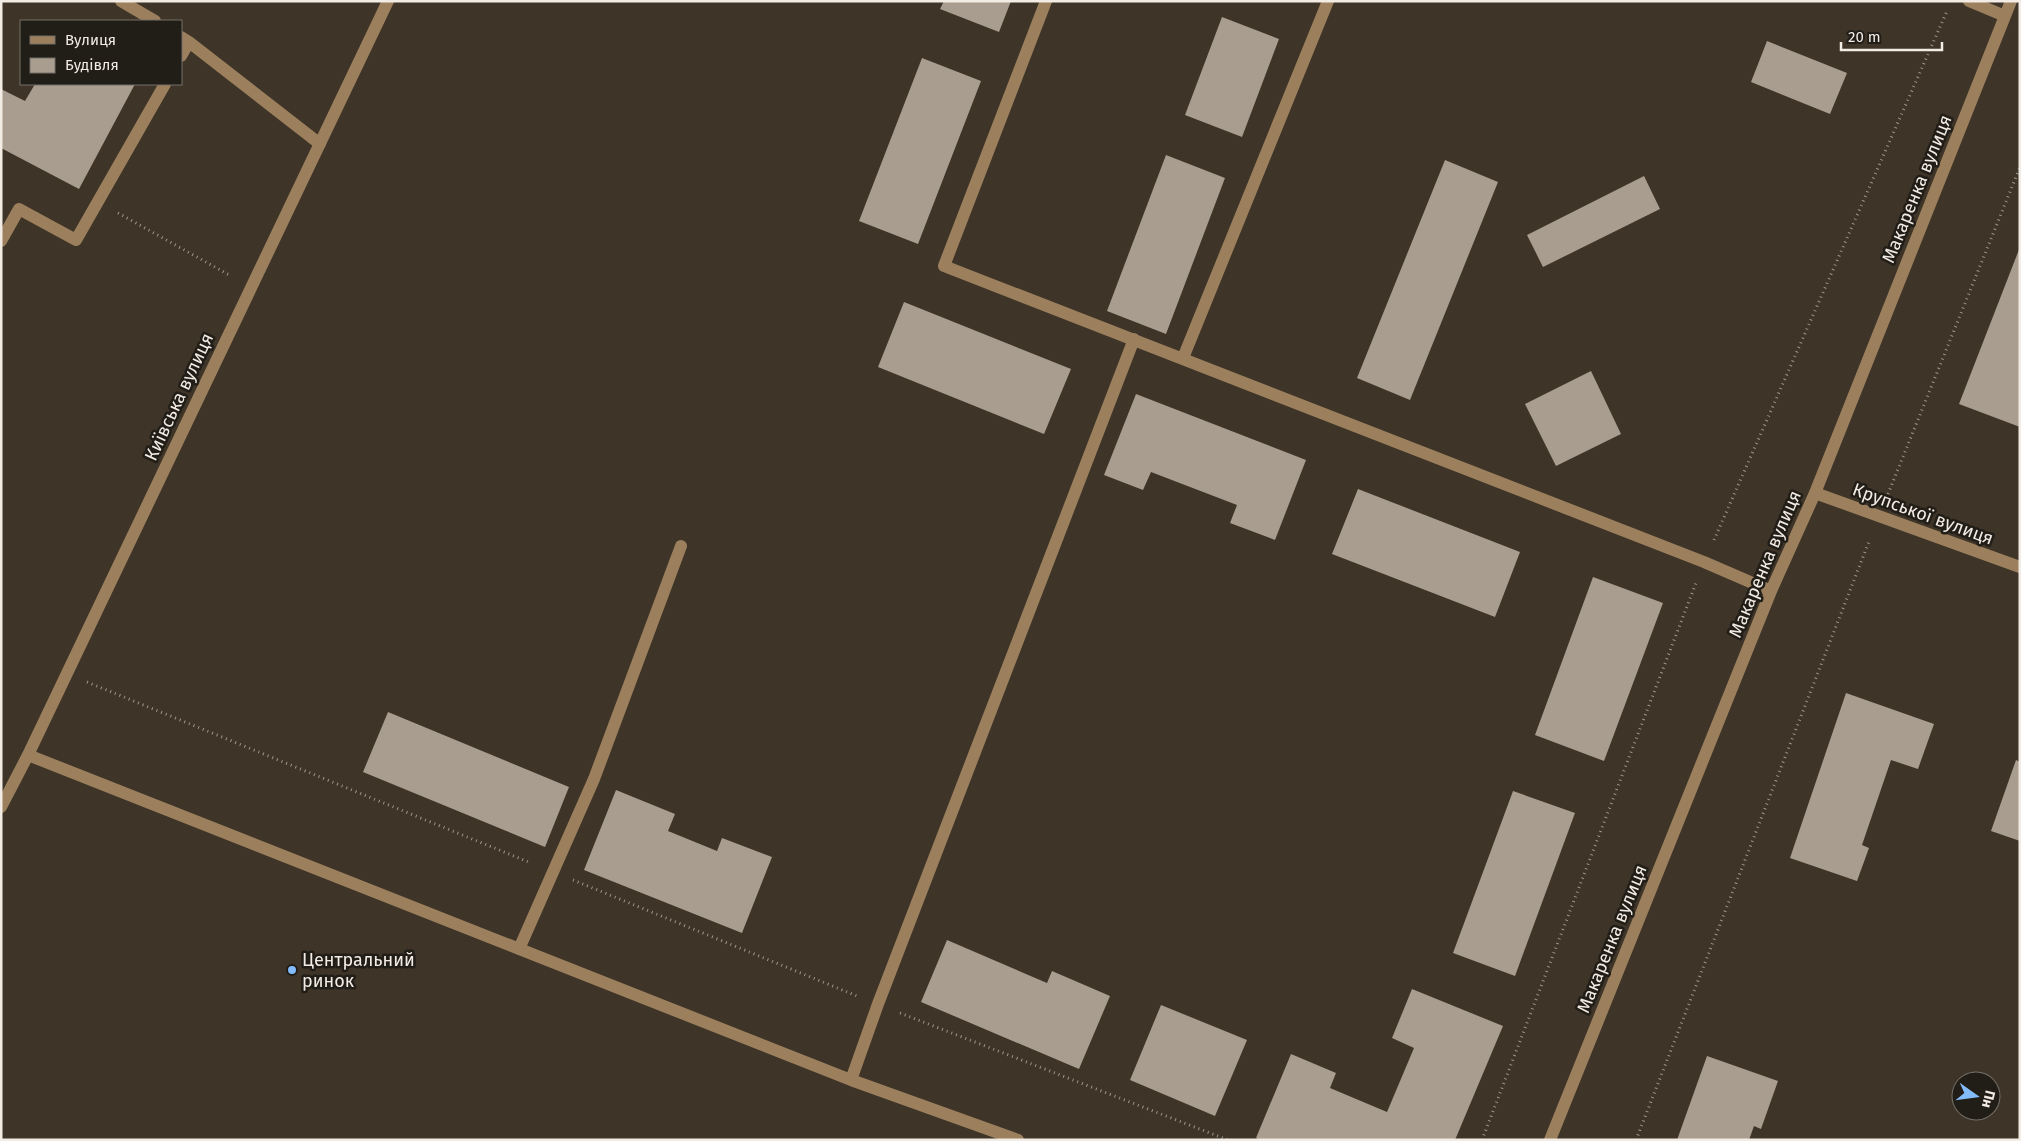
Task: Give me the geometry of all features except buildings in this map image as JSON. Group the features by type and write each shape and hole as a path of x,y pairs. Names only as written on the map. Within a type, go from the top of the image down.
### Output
{"street":[{"path":"121,1 153,20"},
{"name":"Київська вулиця","path":"1,807 28,756 388,1"},
{"path":"1046,1 944,266 1183,358 1771,590"},
{"path":"1183,358 1328,1"},
{"path":"1970,1 2005,16"},
{"name":"Макаренка вулиця","path":"1550,1140 1771,590 1814,493 2010,1"},
{"path":"182,52 185,39 320,144"},
{"path":"1,241 19,209 76,240 164,85"},
{"path":"851,1080 878,1004 1134,339"},
{"name":"Крупської вулиця","path":"1814,493 2020,567"},
{"path":"519,949 594,779 681,546"},
{"path":"28,756 851,1080 1018,1140"}],"path":[{"path":"1636,1140 1879,516 2020,167"},
{"path":"98,202 251,287"},
{"path":"66,674 878,1004 1228,1140"}],"place":[{"name":"Центральний ринок","path":"292,970"}]}
